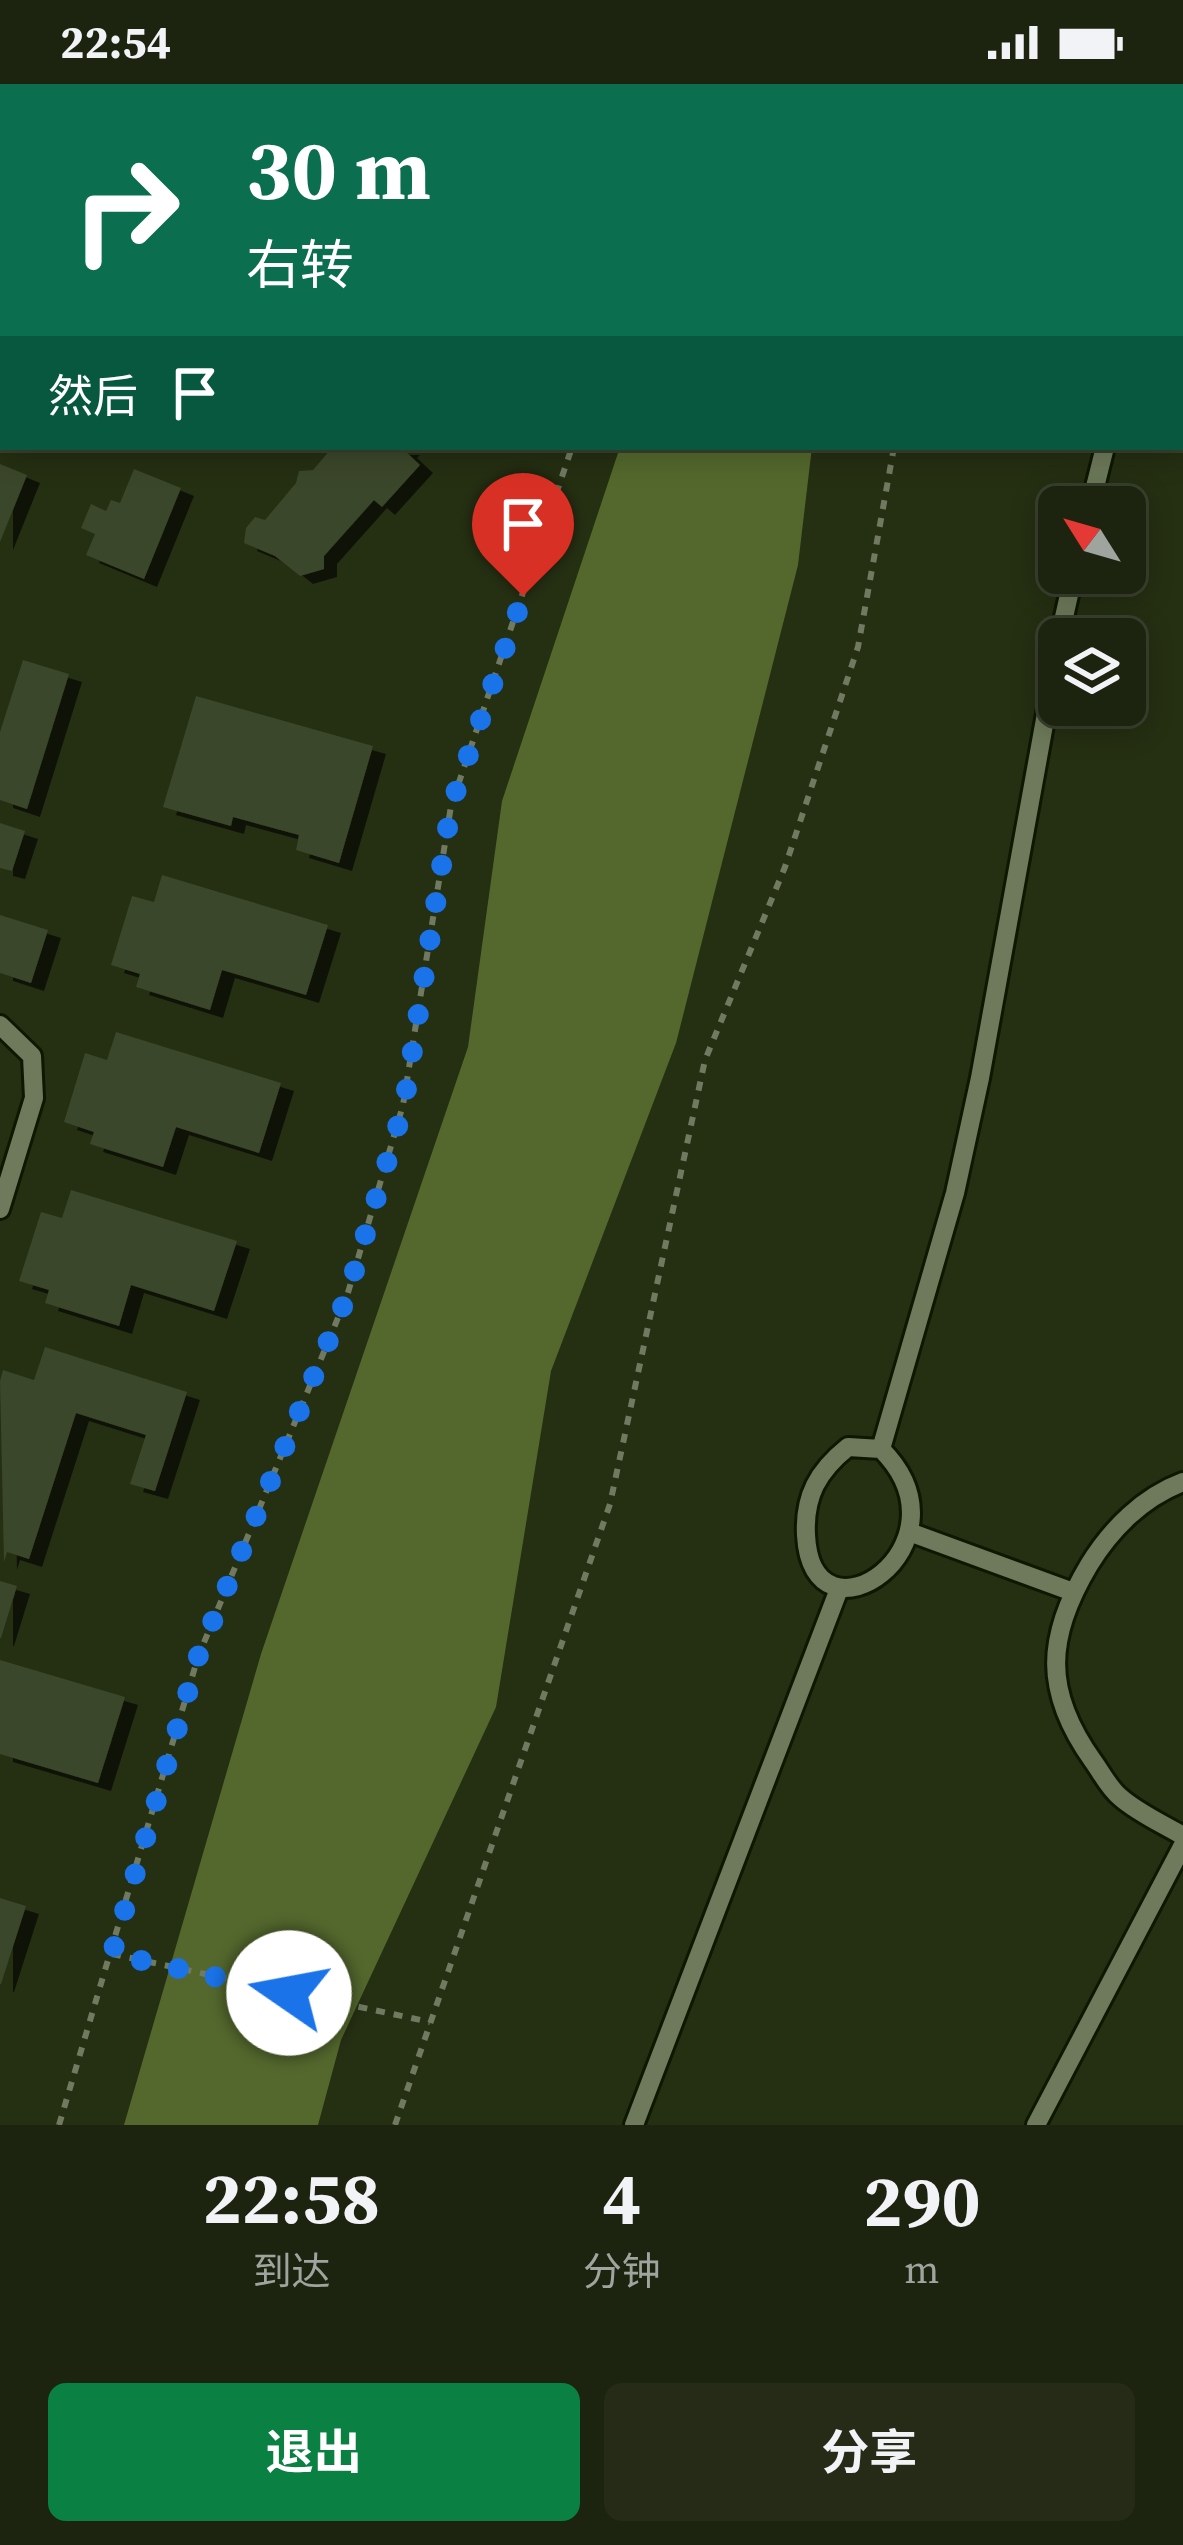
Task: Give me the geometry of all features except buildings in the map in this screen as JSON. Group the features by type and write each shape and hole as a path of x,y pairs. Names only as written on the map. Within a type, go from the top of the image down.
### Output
{"lane":[{"path":"1095,486 1104,450"},
{"path":"881,1449 955,1193 1043,726"},
{"path":"0,1025 32,1056 34,1098 0,1209"},
{"path":"848,1447 881,1449 902,1469 912,1533 882,1580 862,1589 839,1589 820,1580 808,1564 805,1509 814,1482 848,1447"},
{"path":"1036,2125 1183,1840 1118,1796 1072,1731 1056,1683 1055,1639 1073,1592 1108,1533 1165,1488 1183,1482"},
{"path":"912,1533 1073,1592"},
{"path":"634,2125 839,1589"}],"path":[{"path":"59,2125 198,1657 347,1296 404,1105 451,806 571,450"},
{"path":"394,2125 610,1504 705,1060 785,867 858,647 893,450"},
{"path":"112,1954 430,2022"}],"shaded area":[{"path":"619,450 812,450 798,565 676,1043 551,1371 496,1707 341,2040 318,2125 124,2125 261,1654 468,1047 502,801"}],"route":[{"path":"289,1993 112,1954 198,1657 347,1296 404,1105 451,806 523,596"}]}
